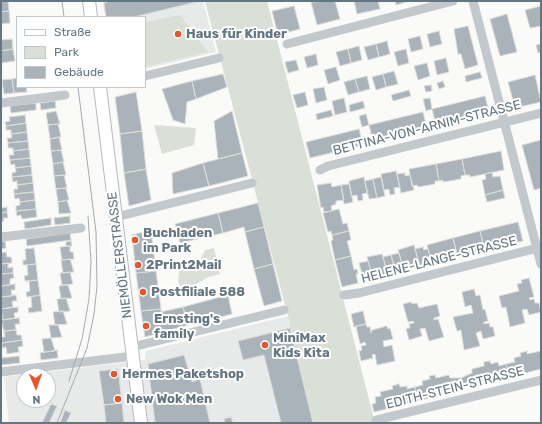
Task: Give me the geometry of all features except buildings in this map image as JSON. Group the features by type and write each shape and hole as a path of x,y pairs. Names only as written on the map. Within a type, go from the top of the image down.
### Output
{"main road":[{"path":"89,1 91,16"},
{"name":"NIEMÖLLERSTRASSE","path":"100,88 141,423"}],"street":[{"path":"287,44 453,1"},
{"path":"473,1 504,122 539,248 541,264"},
{"path":"146,76 219,58"},
{"path":"1,104 65,95"},
{"name":"BETTINA-VON-ARNIM-STRASSE","path":"320,170 328,166 541,113"},
{"path":"116,217 252,183"},
{"path":"1,237 81,228"},
{"name":"HELENE-LANGE-STRASSE","path":"344,295 359,293 539,248"},
{"path":"1,372 132,351 284,310"},
{"name":"EDITH-STEIN-STRASSE","path":"376,420 541,380"}],"shaded area":[{"name":"Haus für Kinder","path":"103,1 203,1 216,52 146,69 146,16 105,16"},
{"path":"288,316 313,423 9,423 4,377 16,376 16,408 56,408 56,371 145,360 146,351"}],"green space":[{"path":"205,1 267,1 375,423 313,423 288,316"},
{"path":"180,15 208,52 146,67 146,22"},
{"path":"154,125 196,128 194,145 162,154"},
{"path":"214,248 220,274 209,277 189,288 181,288 178,282 179,271 184,260 200,260 205,250"}],"tram line":[{"path":"62,1 64,16"},
{"path":"57,423 87,348 94,314 97,286 96,232 78,88"},
{"path":"69,381 82,339 89,299 91,262 88,216"}],"place":[{"name":"Haus für Kinder","path":"178,34"},
{"name":"Buchladen im Park","path":"135,240"},
{"name":"2Print2Mail","path":"138,265"},
{"name":"Postfiliale 588","path":"143,292"},
{"name":"Ernsting's family","path":"146,326"},
{"name":"MiniMax Kids Kita","path":"265,345"},
{"name":"Hermes Paketshop","path":"114,374"},
{"name":"New Wok Men","path":"118,399"}]}
